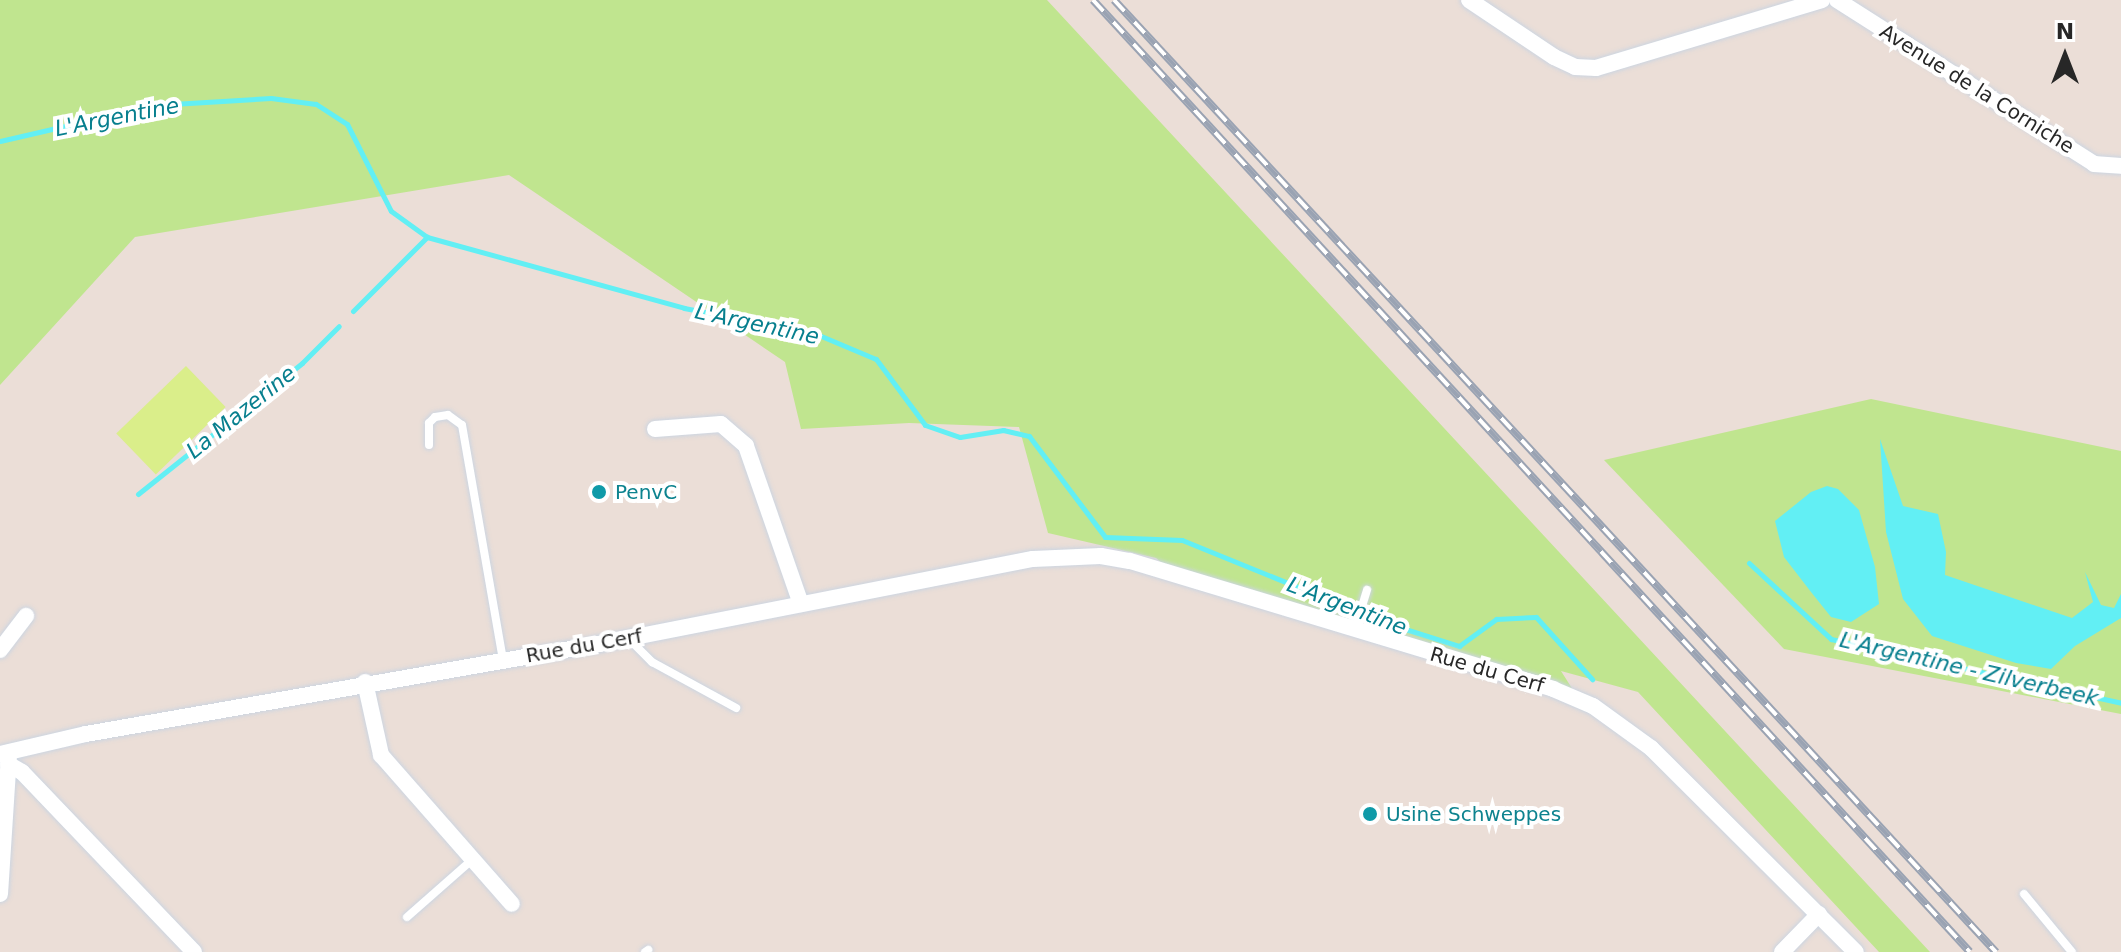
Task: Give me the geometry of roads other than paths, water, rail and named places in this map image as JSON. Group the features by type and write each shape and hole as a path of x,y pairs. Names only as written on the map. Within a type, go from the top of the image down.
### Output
{"street":[{"path":"1469,0 1554,57 1575,67 1596,68 1822,0"},
{"name":"Avenue de la Corniche","path":"1837,0 2094,164 2121,166"},
{"path":"655,429 721,424 746,446 801,604"},
{"name":"Rue du Cerf","path":"6,757 365,682 629,638 1033,559 1101,556 1357,625 1553,689 1622,724 1856,952"},
{"path":"0,650 26,616"},
{"path":"365,682 381,755 512,904"},
{"path":"0,894 6,757"},
{"path":"6,757 194,952"},
{"path":"1782,952 1819,914"}],"lane":[{"path":"429,445 429,423 435,417 448,415 462,425 503,660"},
{"path":"1357,625 1367,590"},
{"path":"629,638 652,662 736,708"},
{"path":"407,917 473,859"},
{"path":"2024,894 2072,952"}],"water":[{"path":"1880,439 1903,506 1938,514 1946,552 1945,575 2072,618 2093,602 2085,572 2101,605 2114,608 2121,594 2121,618 2075,646 2051,669 2016,663 1932,636 1903,599 1886,532"},
{"path":"1827,486 1838,489 1859,510 1875,567 1879,604 1851,622 1831,617 1784,557 1775,521 1811,492"}],"waterway":[{"name":"L'Argentine","path":"0,141 156,105 271,98 316,104 347,124 391,211 427,237 684,308 814,333 876,359 925,425 960,437 1003,430 1029,436 1105,537 1182,540 1386,623 1459,646 1496,619 1536,617 1592,679"},
{"name":"La Mazerine","path":"353,311 427,237"},
{"name":"La Mazerine","path":"138,494 302,363 339,326"},
{"name":"L'Argentine - Zilverbeek","path":"1749,563 1831,639 2121,703"}],"railway":[{"path":"1093,0 1970,952"},
{"path":"1114,0 1996,952"}],"place":[{"name":"PenvC","path":"599,492"},
{"name":"Usine Schweppes","path":"1370,814"}]}
